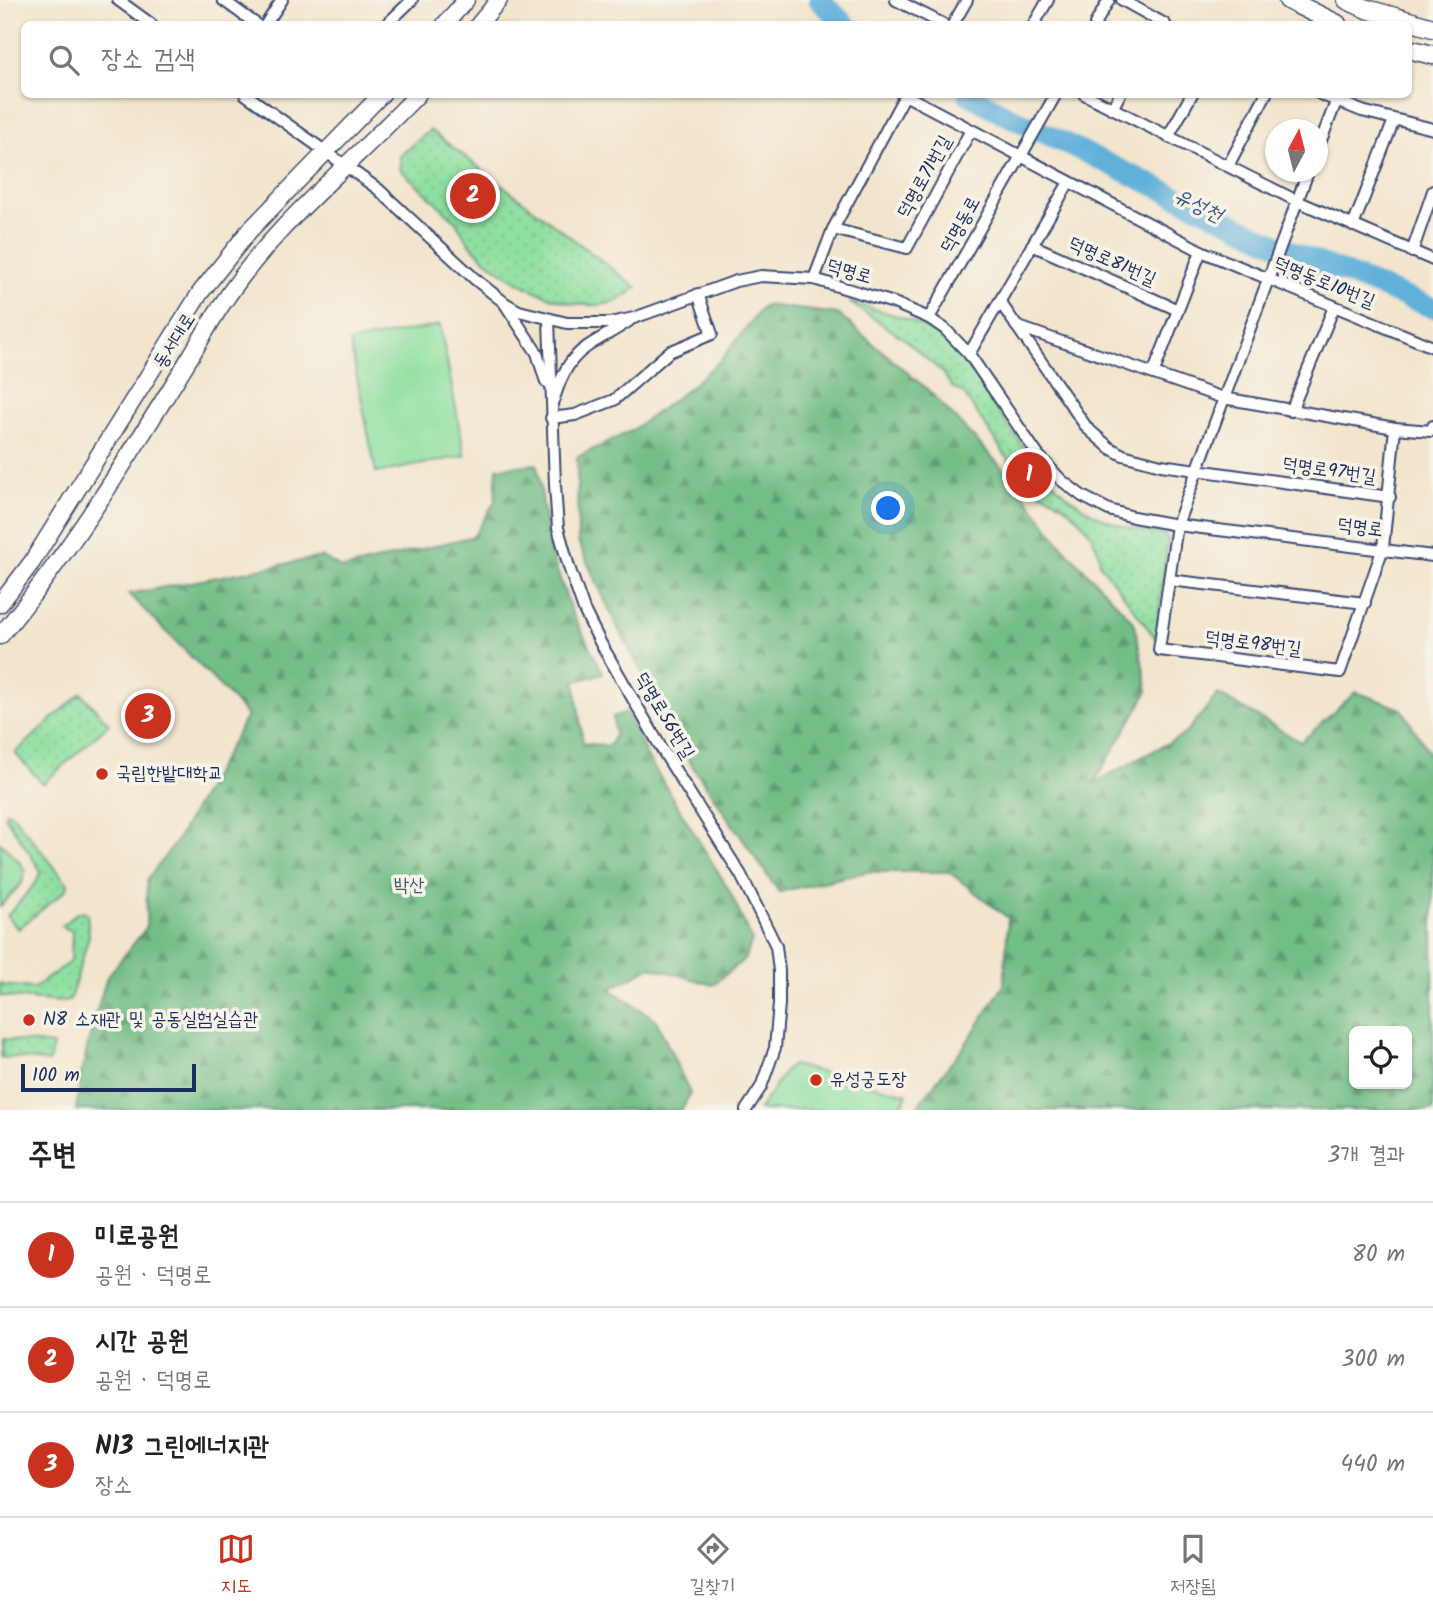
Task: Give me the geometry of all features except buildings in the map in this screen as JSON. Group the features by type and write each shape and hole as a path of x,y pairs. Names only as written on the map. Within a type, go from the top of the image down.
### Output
{"main road":[{"path":"1287,0 1330,21"},
{"path":"1347,0 1407,21"},
{"path":"1412,22 1433,28"},
{"path":"1412,50 1433,55"}],"street":[{"path":"118,0 147,21"},
{"path":"223,0 252,21"},
{"path":"268,21 282,0"},
{"path":"390,21 412,0"},
{"path":"448,21 467,0"},
{"path":"482,21 499,0"},
{"path":"896,0 937,21"},
{"path":"955,21 967,0"},
{"path":"1036,21 1048,0"},
{"path":"1097,21 1109,0"},
{"path":"1122,0 1157,21"},
{"name":"덕명로","path":"251,98 378,189 475,280 505,303 519,310 550,320 587,324 634,318 736,281 761,276 814,279 894,303 929,318 945,329 969,354 1038,455 1061,480 1082,496 1109,510 1177,525 1433,556"},
{"name":"동서대로","path":"0,604 40,551 200,293 249,231 378,98"},
{"name":"동서대로","path":"0,636 54,567 225,300 262,251 289,220 373,142 414,98"},
{"name":"덕명로71번길","path":"814,279 833,229 903,98"},
{"name":"덕명로71번길","path":"911,98 1022,153"},
{"name":"덕명동로","path":"929,318 1054,98"},
{"path":"1091,98 1297,201 1433,260"},
{"path":"1112,109 1118,98"},
{"path":"1168,137 1190,98"},
{"path":"1228,166 1264,98"},
{"path":"1328,98 1394,120 1433,129"},
{"path":"1328,122 1336,102"},
{"path":"1353,226 1394,120"},
{"name":"덕명로71번길","path":"833,229 906,248 971,130"},
{"name":"덕명동로10번길","path":"1022,153 1069,182 1201,251 1270,275 1334,307 1433,347"},
{"path":"969,354 1069,182"},
{"path":"1177,525 1304,182"},
{"path":"1412,252 1433,191"},
{"name":"덕명로81번길","path":"1032,245 1178,310"},
{"path":"1153,373 1201,251"},
{"path":"551,413 575,415 614,400 669,352 712,334 698,294"},
{"name":"덕명로97번길","path":"1000,302 1087,428 1110,448 1139,461 1390,496 1395,428"},
{"path":"505,303 537,353 545,378 551,413"},
{"path":"1291,411 1334,307"},
{"path":"551,413 560,380 575,355 594,340 634,318"},
{"name":"덕명로56번길","path":"550,320 551,413 558,528 584,610 663,751 741,875 776,946 779,1004 775,1048 761,1087 746,1110"},
{"path":"1016,326 1223,398 1395,428 1432,429"},
{"name":"덕명로98번길","path":"1177,525 1159,650 1340,672 1383,548 1390,496"},
{"path":"1169,580 1365,603"}],"green space":[{"path":"430,130 637,288 614,302 576,304 536,291 498,269 470,244 455,221 400,169 400,156"},
{"path":"849,302 910,321 943,340 969,368 1037,465 1050,480 1081,506 1114,523 1165,535 1168,539 1156,639 1100,564 1094,541 1080,520 1050,497 1036,491 1011,487 1014,468 964,394 952,387 943,373 904,339"},
{"path":"764,305 838,314 928,390 1010,476 1063,547 1134,622 1148,691 1094,783 1185,734 1218,694 1301,742 1356,692 1402,709 1433,759 1433,1110 918,1110 919,1104 965,1045 1004,985 1008,918 949,872 866,872 779,892 691,764 617,626 578,542 577,457 631,431 684,392 721,360"},
{"path":"440,325 465,456 376,473 350,342"},
{"name":"박산","path":"537,464 550,551 572,613 603,673 575,682 583,743 609,746 615,735 613,717 626,712 648,758 729,890 752,940 745,959 713,985 651,967 610,989 656,1020 690,1093 682,1110 76,1110 93,1023 107,977 146,928 147,880 177,840 247,716 129,594 322,557 343,569 474,536 495,501 497,468"},
{"path":"81,693 109,724 43,784 15,753"},
{"path":"6,812 12,814 68,884 67,889 18,929 7,916 36,883 41,871 5,816"},
{"path":"0,843 18,860 25,871 22,883 0,907"},
{"path":"84,911 87,914 89,936 70,1000 60,1002 0,996 0,983 34,988 71,961 72,931 61,926 77,913"},
{"path":"3,1039 53,1045 49,1062 1,1058"},
{"name":"유성궁도장","path":"793,1065 907,1094 900,1110 759,1110 785,1071"}],"waterway":[{"name":"유성천","path":"819,0 842,21"},
{"name":"유성천","path":"975,98 1293,252 1433,308"}],"place":[{"name":"시간 공원","path":"473,196"},
{"name":"미로공원","path":"1029,475"},
{"name":"N13 그린에너지관","path":"148,716"},
{"name":"국립한밭대학교","path":"102,774"},
{"name":"N8 소재관 및 공동실험실습관","path":"29,1020"},
{"name":"유성궁도장","path":"816,1080"}]}
